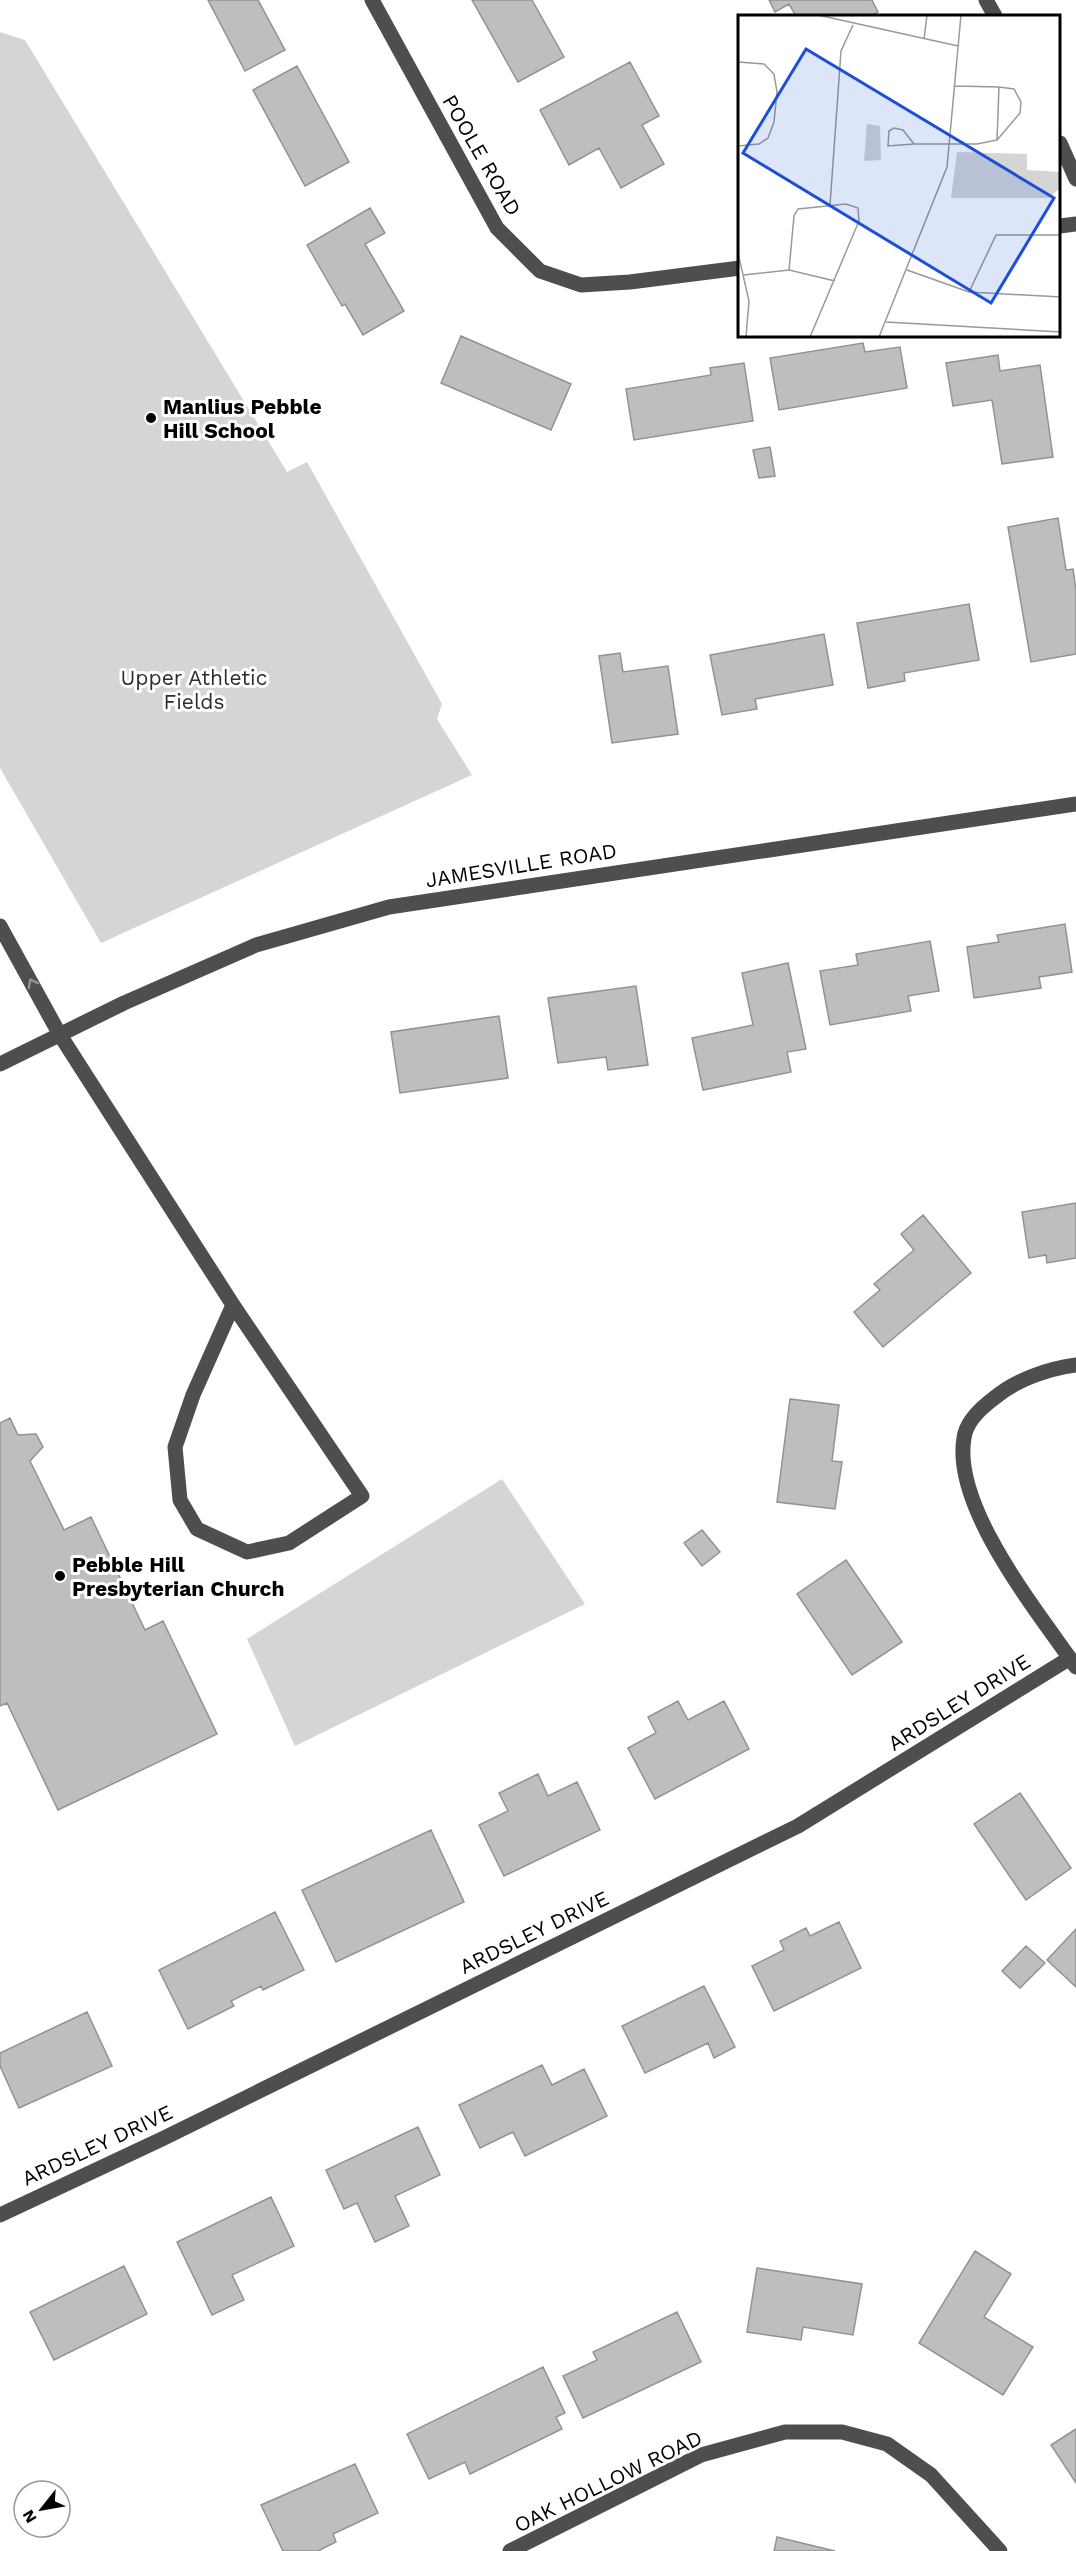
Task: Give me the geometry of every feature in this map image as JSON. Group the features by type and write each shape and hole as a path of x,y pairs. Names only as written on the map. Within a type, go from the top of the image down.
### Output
{"street":[{"name":"POOLE ROAD","path":"372,0 497,228 540,271 581,285 630,282 738,268"},
{"path":"986,0 994,15"},
{"path":"1061,147 1076,179"},
{"path":"1061,226 1076,224"},
{"name":"JAMESVILLE ROAD","path":"0,1064 124,1003 256,945 389,907 1076,804"},
{"path":"0,926 60,1035 233,1305 362,1496 289,1543 247,1552 197,1529 180,1500 175,1447 193,1395 233,1305"},
{"path":"1073,1663 994,1546 971,1501 964,1476 964,1437 978,1411 1008,1387 1063,1366 1076,1365"},
{"name":"ARDSLEY DRIVE","path":"0,2214 162,2139 798,1826 1073,1663"},
{"name":"OAK HOLLOW ROAD","path":"510,2551 701,2455 785,2432 842,2432 887,2444 931,2475 1000,2551"}],"green space":[{"name":"Upper Athletic Fields","path":"0,32 25,40 287,472 307,462 442,704 437,719 472,775 101,943 0,768"},
{"path":"502,1479 585,1604 295,1746 247,1639"}],"building":[{"path":"208,0 258,0 285,50 245,71"},
{"path":"472,0 532,0 564,57 518,82"},
{"path":"769,0 872,0 878,12 873,15 795,15 789,4 775,12"},
{"path":"630,62 659,116 642,125 664,164 621,188 599,148 569,165 540,110"},
{"path":"297,66 349,162 305,186 253,90"},
{"path":"370,208 385,233 365,244 404,311 363,335 345,304 342,306 307,245"},
{"path":"461,336 571,384 551,430 441,383"},
{"path":"863,343 865,352 900,347 907,388 779,410 770,358"},
{"path":"998,355 1000,371 1040,365 1053,457 1002,464 992,400 953,406 946,363"},
{"path":"744,363 753,421 634,440 626,389 711,375 710,368"},
{"path":"770,447 775,476 759,478 753,450"},
{"path":"1058,518 1066,570 1073,569 1076,590 1076,654 1031,662 1008,527"},
{"path":"969,604 979,660 904,673 905,681 868,688 857,623"},
{"path":"824,634 833,685 755,699 757,709 722,715 710,655"},
{"path":"620,653 623,672 668,666 678,734 612,743 599,656"},
{"path":"1065,924 1072,972 1039,977 1041,988 974,998 967,947 999,942 997,935"},
{"path":"930,941 939,991 908,996 911,1011 830,1025 820,971 858,965 856,954"},
{"path":"788,963 806,1049 787,1052 791,1072 703,1090 692,1038 753,1025 742,973"},
{"path":"636,986 648,1065 608,1070 606,1057 558,1063 548,998"},
{"path":"499,1016 508,1078 400,1093 391,1032"},
{"path":"1076,1203 1076,1258 1047,1263 1046,1255 1029,1258 1022,1212"},
{"path":"923,1215 971,1273 883,1347 854,1312 880,1290 874,1284 914,1250 901,1234"},
{"path":"790,1399 839,1405 832,1461 842,1462 835,1509 777,1502"},
{"name":"Pebble Hill Presbyterian Church","path":"10,1418 18,1435 36,1434 43,1447 30,1461 64,1530 91,1517 145,1630 163,1621 217,1734 58,1810 7,1703 0,1706 0,1423"},
{"path":"702,1530 720,1552 702,1566 684,1543"},
{"path":"846,1560 902,1642 852,1675 797,1594"},
{"path":"678,1701 688,1720 724,1701 749,1749 655,1799 628,1748 656,1733 648,1717"},
{"path":"538,1774 548,1796 577,1782 600,1830 504,1876 479,1825 508,1811 499,1793"},
{"path":"1020,1793 1071,1868 1026,1900 974,1824"},
{"path":"431,1830 464,1902 336,1962 302,1890"},
{"path":"275,1912 304,1970 263,1990 261,1986 231,2001 234,2006 188,2029 159,1970"},
{"path":"839,1922 861,1968 774,2011 752,1966 784,1950 780,1941 806,1928 810,1936"},
{"path":"1076,1929 1076,1987 1047,1960"},
{"path":"1026,1946 1045,1963 1020,1988 1002,1971"},
{"path":"704,1986 735,2047 714,2058 708,2043 645,2073 622,2026"},
{"path":"87,2012 112,2066 19,2108 0,2066 0,2053"},
{"path":"542,2065 552,2085 584,2069 607,2116 525,2156 513,2132 480,2148 459,2105"},
{"path":"418,2127 440,2175 395,2196 409,2226 375,2242 357,2203 344,2209 326,2170"},
{"path":"271,2197 294,2246 232,2275 244,2300 212,2315 177,2242"},
{"path":"975,2251 1011,2274 984,2317 1033,2347 1003,2395 919,2343"},
{"path":"124,2266 147,2314 54,2360 30,2312"},
{"path":"757,2268 862,2284 853,2335 803,2327 801,2340 747,2332"},
{"path":"677,2312 701,2362 583,2418 563,2376 597,2360 593,2352"},
{"path":"543,2367 565,2413 556,2417 562,2429 470,2474 465,2462 429,2479 407,2434"},
{"path":"1076,2429 1076,2483 1051,2445"},
{"path":"355,2464 378,2513 333,2534 336,2542 318,2551 283,2551 261,2505"},
{"path":"777,2537 835,2551 774,2551"}],"place":[{"name":"Manlius Pebble Hill School","path":"151,418"},
{"name":"Pebble Hill Presbyterian Church","path":"60,1576"}]}
